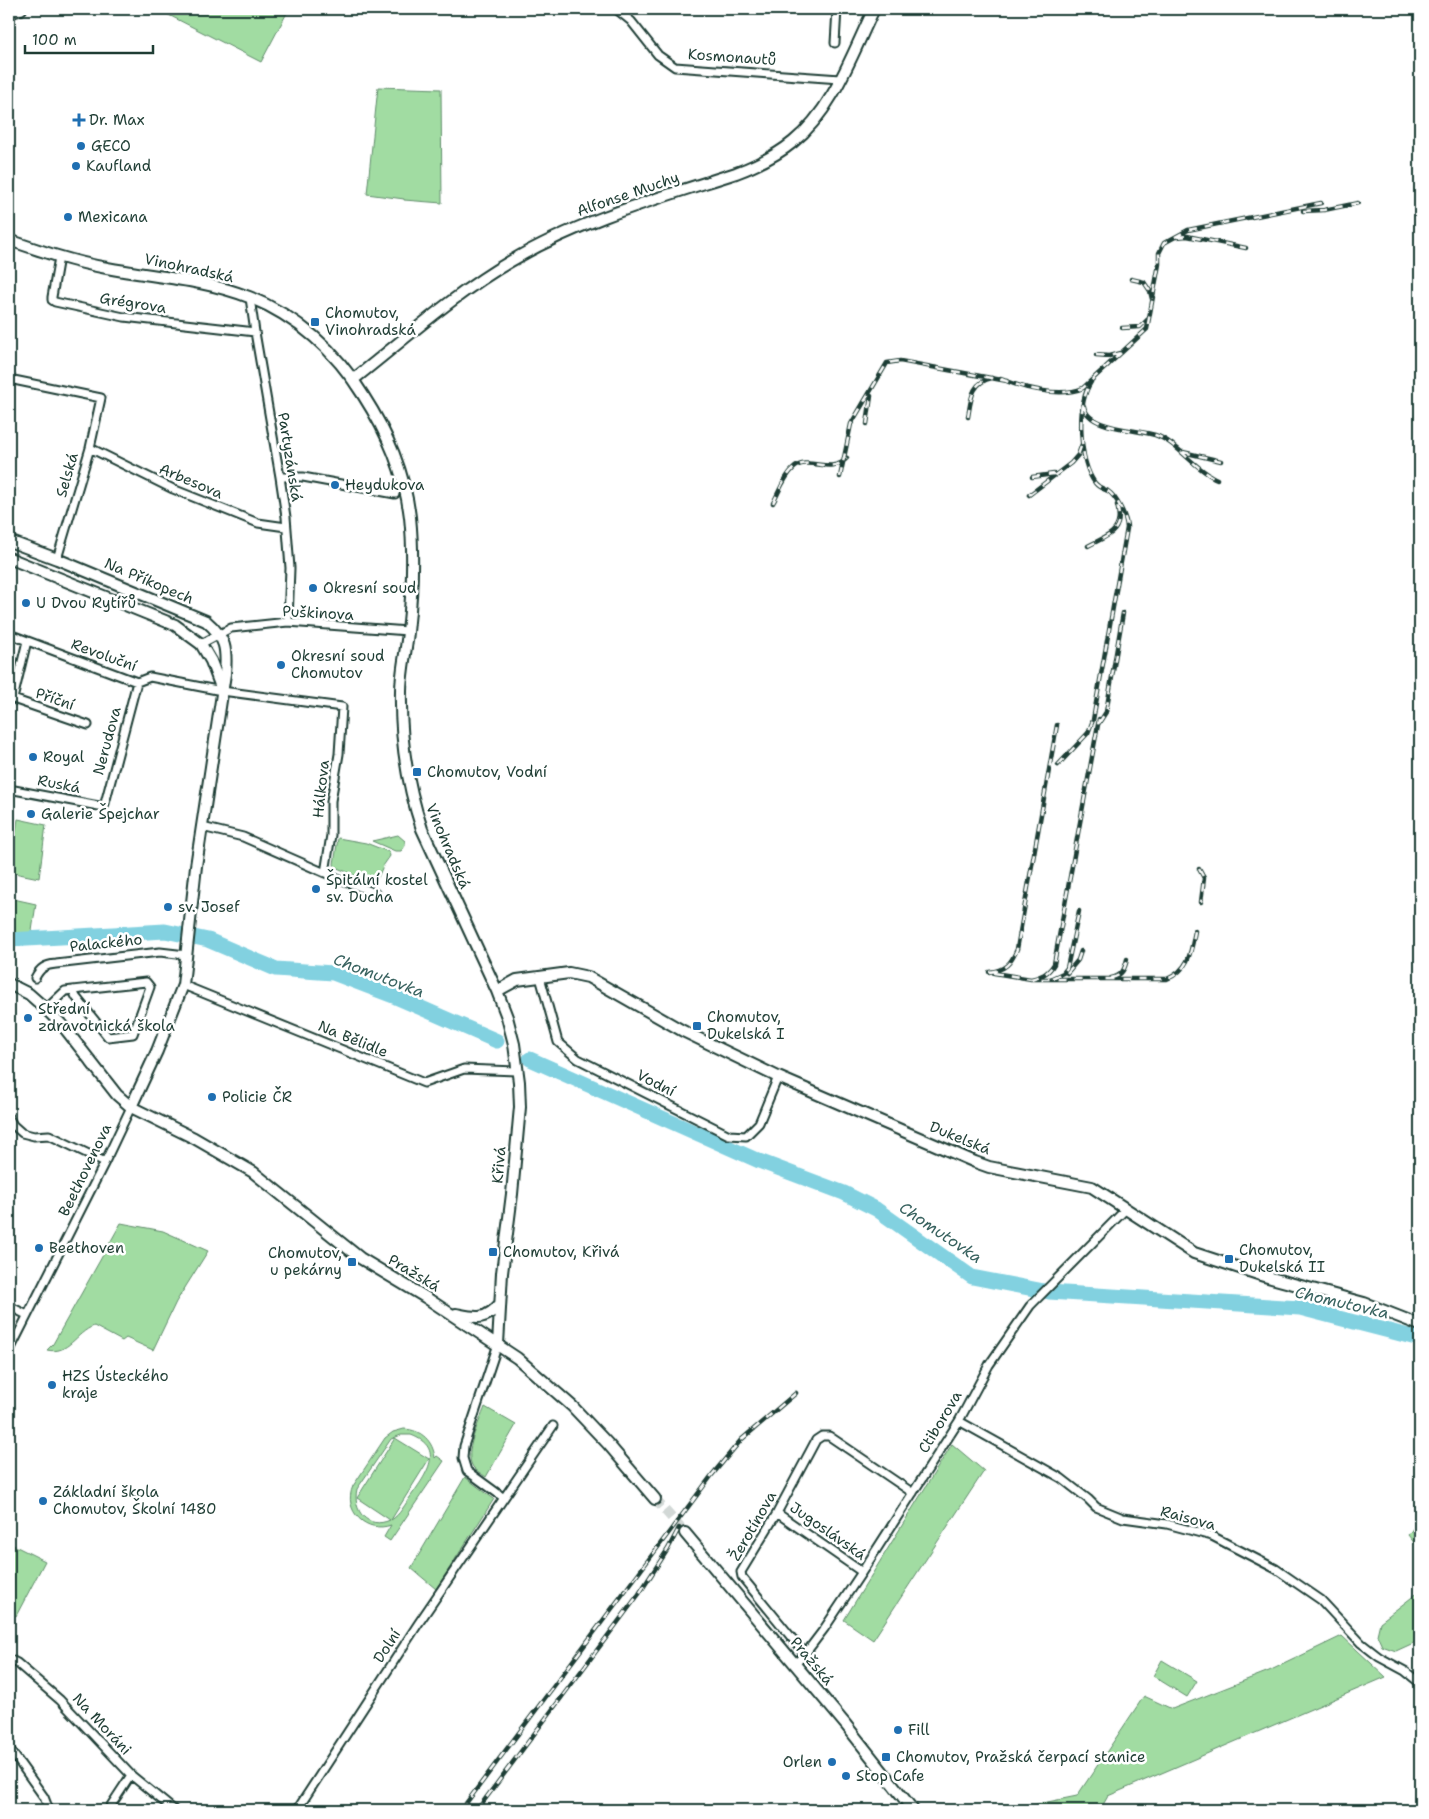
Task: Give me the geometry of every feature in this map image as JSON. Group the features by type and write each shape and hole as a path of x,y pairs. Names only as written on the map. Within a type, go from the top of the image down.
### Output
{"street":[{"path":"9,14 21,9"},
{"name":"Kosmonautů","path":"616,9 631,21 658,55 675,67 840,79"},
{"path":"834,43 837,9"},
{"name":"Alfonse Muchy","path":"354,379 464,293 510,262 544,243 590,222 745,170 781,151 795,141 810,126 827,103 874,9"},
{"name":"Vinohradská","path":"9,240 59,257 107,268 209,284 250,298 284,315 307,330 354,379 376,415 394,451 406,493 412,544 408,631 401,690 402,727 404,755 415,807 432,850 497,991"},
{"name":"Grégrova","path":"59,257 52,297 52,300 55,302 124,317 255,332"},
{"name":"Partyzánská","path":"250,298 280,477 286,527 290,568 288,622"},
{"name":"Selská","path":"9,379 101,398 90,448 57,559"},
{"name":"Arbesova","path":"90,448 173,489 258,523 286,527"},
{"path":"280,477 303,477 396,494"},
{"name":"Na Příkopech","path":"9,540 206,621 220,634 227,655 202,827 183,985 157,1051 131,1107"},
{"name":"Na Příkopech","path":"9,558 175,625 201,644 211,661 222,691"},
{"name":"Puškinova","path":"201,644 232,628 288,622 408,631"},
{"name":"Revoluční","path":"9,634 137,682 150,678 222,691 342,707"},
{"name":"Příční","path":"27,640 13,700 88,725"},
{"name":"Nerudova","path":"104,807 137,682"},
{"name":"Hálkova","path":"326,873 331,835 331,801 339,754 342,707"},
{"name":"Ruská","path":"9,789 104,807"},
{"path":"202,827 244,837 375,893"},
{"name":"Palackého","path":"35,978 43,967 56,964 160,952 186,955"},
{"name":"Dukelská","path":"497,991 516,980 569,973 588,977 683,1032 778,1077 975,1162 988,1167 1092,1187 1194,1253 1264,1276 1364,1303 1420,1325"},
{"name":"Vodní","path":"540,977 558,1042 578,1060 729,1135 746,1136 758,1123 778,1077"},
{"path":"46,1009 65,991 73,990 146,982 150,987 133,1034 108,1037 76,997 73,990"},
{"name":"Na Bělidle","path":"183,985 424,1083 464,1069 518,1071"},
{"path":"10,986 29,994 64,1026 117,1095 131,1107"},
{"name":"Křivá","path":"497,991 511,1035 518,1071 520,1107 502,1273 498,1344"},
{"name":"Beethovenova","path":"9,1352 131,1107"},
{"name":"Pražská","path":"131,1107 194,1138 253,1172 360,1258 498,1344 536,1373 572,1406 655,1499"},
{"path":"9,1118 13,1125 22,1133 34,1136 49,1134 105,1162"},
{"name":"Ctiborova","path":"795,1664 805,1654 862,1572 959,1420 989,1365 1030,1306 1126,1209"},
{"path":"449,1312 470,1316 486,1316 492,1313 500,1304"},
{"path":"9,1306 27,1315"},
{"path":"498,1344 464,1446 463,1458 467,1471 504,1498"},
{"name":"Raisova","path":"959,1420 1062,1478 1088,1498 1096,1507 1123,1518 1167,1524 1212,1536 1276,1569 1320,1600 1367,1648 1405,1671 1420,1683"},
{"name":"Dolní","path":"297,1810 418,1624 554,1426"},
{"name":"Žerotínova","path":"805,1654 742,1577 742,1572 777,1513 816,1440 822,1436 829,1436 913,1493"},
{"name":"Jugoslávská","path":"777,1513 862,1572"},
{"name":"Pražská","path":"685,1533 846,1724 913,1810"},
{"name":"Na Moráni","path":"9,1659 17,1663 60,1700 131,1775 174,1810"},
{"path":"9,1748 44,1797 48,1810"},
{"path":"108,1810 131,1775"}],"green space":[{"path":"157,9 289,9 261,62"},
{"path":"378,87 441,89 442,203 404,200 367,194"},
{"path":"18,819 46,825 39,878 9,872"},
{"path":"398,835 405,841 405,846 401,851 395,851 372,841"},
{"path":"338,838 366,843 389,852 390,856 375,884 335,867"},
{"path":"9,898 36,904 32,931 35,932 35,936 9,938"},
{"path":"121,1223 163,1231 208,1251 176,1302 153,1350 126,1338 122,1341 94,1326 87,1329 67,1346 55,1351 47,1350 53,1344"},
{"path":"485,1407 516,1425 486,1477 473,1467 470,1461 473,1437"},
{"path":"404,1429 421,1434 432,1446 435,1458 437,1456 444,1461 390,1541 384,1537 391,1525 373,1526 359,1518 354,1512 350,1495 353,1486 385,1438 393,1432","holes":["401,1435 411,1435 422,1440 428,1447 430,1462 427,1471 402,1509 391,1520 429,1459 395,1438 357,1498 390,1520 375,1522 363,1516 357,1505 356,1497 357,1489 391,1439"]},
{"path":"952,1444 984,1471 873,1640 844,1620"},
{"path":"465,1477 494,1499 436,1589 411,1568"},
{"path":"1420,1519 1420,1550 1408,1535"},
{"path":"9,1543 45,1561 16,1616 9,1612"},
{"path":"1420,1591 1420,1640 1396,1651 1382,1646 1377,1635 1380,1622"},
{"path":"1342,1636 1386,1677 1108,1796 1100,1810 1017,1810 1018,1808 1077,1796 1144,1696 1172,1709 1269,1671"},
{"path":"1162,1660 1197,1681 1187,1697 1153,1676"}],"waterway":[{"name":"Chomutovka","path":"9,940 165,931 208,940 276,969 333,973 396,997 497,1041"},
{"name":"Chomutovka","path":"530,1059 759,1161 844,1193 876,1209 972,1277 1049,1292 1300,1308 1420,1339"}],"tunnel":[{"path":"655,1499 685,1533"}],"railway":[{"path":"1001,379 1042,391 1064,392 1083,388 1147,329 1159,264 1159,253 1164,243 1188,230 1321,203"},
{"path":"1303,211 1324,210 1358,203"},
{"path":"1177,237 1187,236 1246,248"},
{"path":"1131,279 1144,282 1150,291 1152,299"},
{"path":"1122,328 1140,327 1148,319"},
{"path":"1096,355 1109,356 1120,353"},
{"path":"840,477 851,424 887,363 900,361 1007,381"},
{"path":"968,417 971,398 976,388 980,383 992,378"},
{"path":"1058,765 1088,733 1093,720 1127,528 1118,503 1108,491 1095,483 1086,461 1081,433 1081,418 1086,392 1091,382"},
{"path":"867,424 871,396"},
{"path":"1084,406 1087,414 1103,424 1163,438 1201,469 1217,479"},
{"path":"1029,495 1071,463 1078,455 1082,444"},
{"path":"1183,452 1221,461"},
{"path":"773,503 787,476 799,465 805,463 834,465 841,463 847,458"},
{"path":"1032,477 1054,474"},
{"path":"1088,546 1107,536 1116,528 1119,514 1117,505"},
{"path":"1099,723 1106,712 1123,613"},
{"path":"1031,979 1044,974 1054,964 1099,719"},
{"path":"989,972 999,970 1007,965 1017,949 1057,725"},
{"path":"1199,869 1204,878 1201,902"},
{"path":"1052,978 1063,973 1067,968 1079,911"},
{"path":"994,973 1031,979 1167,979 1180,971 1188,960 1195,931"},
{"path":"1067,973 1078,960 1081,951"},
{"path":"1111,978 1118,976 1125,966 1127,959"},
{"path":"461,1810 712,1475 741,1440 796,1393"},
{"path":"477,1810 639,1594 679,1528"}],"place":[{"name":"Dr. Max","path":"79,120"},
{"name":"GECO","path":"81,146"},
{"name":"Kaufland","path":"76,166"},
{"name":"Mexicana","path":"68,217"},
{"name":"Chomutov, Vinohradská","path":"315,322"},
{"name":"Heydukova","path":"335,485"},
{"name":"Okresní soud","path":"313,588"},
{"name":"U Dvou Rytířů","path":"26,603"},
{"name":"Okresní soud Chomutov","path":"281,665"},
{"name":"Royal","path":"33,757"},
{"name":"Chomutov, Vodní","path":"417,772"},
{"name":"Galerie Špejchar","path":"31,814"},
{"name":"Špitální kostel sv. Ducha","path":"316,889"},
{"name":"sv. Josef","path":"168,907"},
{"name":"Střední zdravotnická škola","path":"28,1018"},
{"name":"Chomutov, Dukelská I","path":"697,1026"},
{"name":"Policie ČR","path":"212,1097"},
{"name":"Beethoven","path":"39,1248"},
{"name":"Chomutov, Křivá","path":"493,1252"},
{"name":"Chomutov, Dukelská II","path":"1229,1259"},
{"name":"Chomutov, u pekárny","path":"352,1262"},
{"name":"HZS Ústeckého kraje","path":"52,1385"},
{"name":"Základní škola Chomutov, Školní 1480","path":"43,1501"},
{"name":"Fill","path":"898,1730"},
{"name":"Chomutov, Pražská čerpací stanice","path":"886,1757"},
{"name":"Orlen","path":"832,1762"},
{"name":"Stop Cafe","path":"846,1776"}]}
